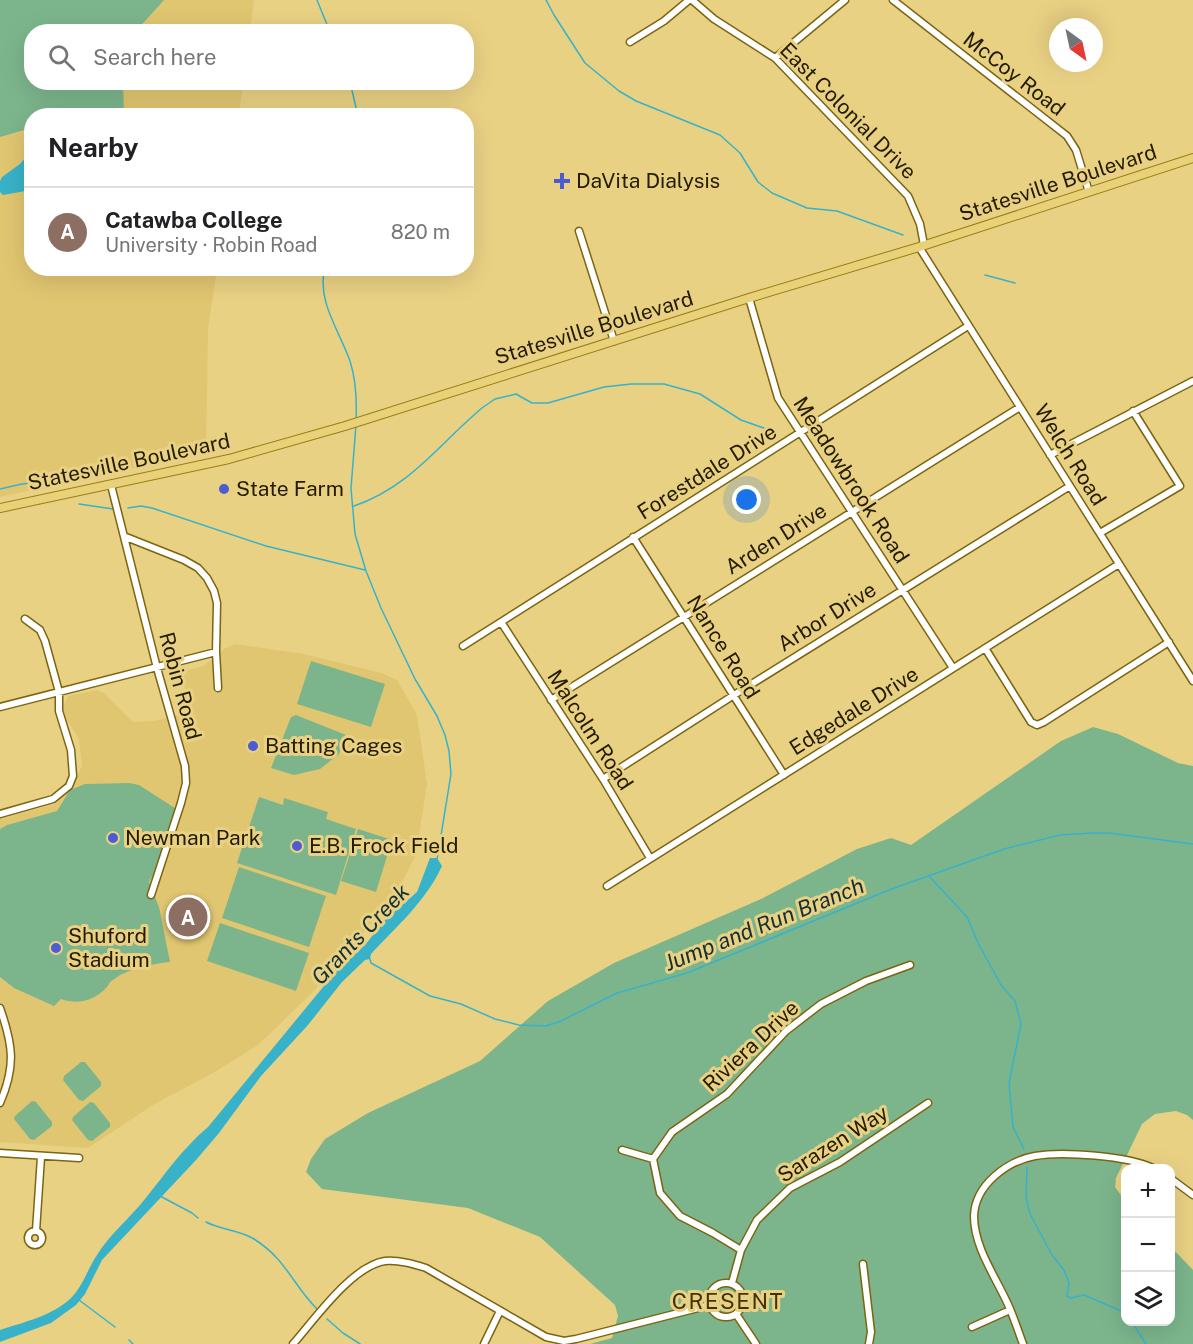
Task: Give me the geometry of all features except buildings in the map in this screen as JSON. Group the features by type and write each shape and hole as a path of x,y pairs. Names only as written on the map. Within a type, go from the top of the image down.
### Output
{"main road":[{"name":"Statesville Boulevard","path":"0,508 229,459 345,426 749,298 922,246 1193,158"}],"street":[{"path":"630,42 664,21 691,0"},
{"name":"East Colonial Drive","path":"691,0 714,19 775,58 908,196 920,224 922,246"},
{"path":"775,58 845,0"},
{"name":"McCoy Road","path":"893,0 1067,136 1076,150 1089,192"},
{"path":"579,231 614,341"},
{"name":"Welch Road","path":"922,246 968,326 1193,681"},
{"name":"Meadowbrook Road","path":"749,298 778,398 953,668"},
{"name":"Forestdale Drive","path":"463,646 968,326"},
{"path":"1050,455 1193,381"},
{"name":"Arden Drive","path":"550,700 1020,407"},
{"path":"1100,533 1180,486 1133,411"},
{"name":"Robin Road","path":"111,485 126,537 157,668 185,766 186,783 152,895"},
{"name":"Arbor Drive","path":"603,779 1070,486"},
{"path":"126,537 184,560 198,568 207,578 217,603 218,688"},
{"name":"Nance Road","path":"633,537 784,775"},
{"name":"Edgedale Drive","path":"607,886 1119,564"},
{"path":"0,814 48,802 69,786 73,776 73,764 58,711 59,692 45,641 40,630 25,619"},
{"name":"Malcolm Road","path":"501,621 603,779 650,858"},
{"path":"985,648 1031,722 1037,725 1169,642"},
{"path":"0,707 216,652"},
{"name":"Riviera Drive","path":"653,1159 672,1132 727,1094 786,1031 821,1004 866,981 910,965"},
{"path":"0,1008 10,1040 12,1065 10,1078 0,1103"},
{"name":"Sarazen Way","path":"732,1283 741,1250 757,1220 790,1188 840,1162 928,1103"},
{"path":"622,1150 653,1159 660,1193 680,1216 741,1250"},
{"path":"0,1153 79,1158"},
{"path":"1023,1344 976,1236 974,1215 977,1203 993,1177 1010,1166 1034,1156 1063,1154 1141,1164"},
{"path":"36,1231 41,1157"},
{"path":"1175,1182 1193,1195"},
{"path":"293,1344 349,1280 366,1267 384,1262 407,1262 426,1268 546,1337 564,1341 710,1305"},
{"path":"863,1264 871,1332 869,1344"},
{"path":"721,1283 732,1283 741,1290 743,1306 731,1317 721,1316 712,1310 710,1294 721,1283"},
{"path":"972,1327 1010,1310"},
{"path":"484,1344 500,1311"},
{"path":"736,1314 756,1344"}],"shaded area":[{"path":"0,0 254,0 251,24 24,24 24,90 242,90 240,108 24,108 24,276 216,276 208,328 206,452 0,497"},
{"path":"235,644 304,654 382,673 397,680 417,715 427,784 416,855 395,895 316,989 258,1045 213,1073 153,1105 88,1148 0,1142 0,819 55,804 73,785 82,765 79,739 61,711 68,696 97,690 104,693 133,722 154,721 189,712 182,672 203,666 224,649"}],"green space":[{"path":"0,0 164,0 142,24 24,24 24,90 123,90 124,108 24,108 24,130 0,137"},
{"path":"311,661 385,684 371,727 297,704"},
{"path":"296,715 346,735 339,754 320,769 294,775 271,768 291,717"},
{"path":"1093,727 1118,734 1178,763 1193,766 1193,1120 1176,1111 1155,1114 1142,1124 1121,1164 1115,1187 1121,1195 1121,1326 1175,1326 1175,1251 1193,1270 1193,1344 590,1344 612,1338 618,1316 615,1305 540,1237 468,1208 322,1189 306,1172 311,1159 325,1139 368,1113 480,1061 548,1001 614,963 761,899 857,849 891,838 911,845 1061,741"},
{"path":"129,783 139,785 178,810 168,849 149,882 159,907 170,962 148,965 126,972 111,981 102,992 91,999 74,1002 61,999 54,1006 14,988 0,977 0,829 57,811 70,790 85,784"},
{"name":"E.B. Frock Field","path":"259,797 283,805 284,798 328,812 326,819 356,829 336,895 237,863"},
{"path":"358,829 392,840 376,892 341,881"},
{"path":"239,867 326,896 309,947 222,918"},
{"path":"220,923 309,953 296,991 207,961"},
{"path":"81,1062 85,1062 101,1082 101,1086 83,1101 79,1100 63,1080 64,1076"},
{"path":"32,1101 36,1102 52,1122 52,1126 34,1140 30,1139 14,1119"},
{"path":"90,1102 94,1103 110,1123 110,1127 92,1141 88,1140 72,1120"}],"water":[{"path":"24,159 24,191 3,195 0,192 2,177"},
{"path":"430,858 437,858 442,866 428,891 371,954 370,959 365,960 342,982 308,1025 261,1076 196,1160 102,1260 85,1294 76,1305 51,1323 0,1342 0,1330 47,1314 71,1298 102,1247 182,1153 208,1127 333,975 365,945 386,919 417,892"}],"waterway":[{"name":"Grants Creek","path":"317,0 327,24"},
{"path":"546,0 585,63 619,91 636,101 720,135 740,153 758,182 772,193 807,208 837,211 903,235"},
{"name":"Grants Creek","path":"352,90 356,108"},
{"path":"985,275 1015,283"},
{"name":"Grants Creek","path":"324,276 326,304 354,375 356,420"},
{"path":"354,506 374,498 408,476 466,422 495,399 516,394 532,403 548,403 604,387 664,384 700,394 741,420 775,432"},
{"name":"Grants Creek","path":"356,425 351,488 355,534 366,571 381,608 415,679 437,716 449,751 451,774 437,860"},
{"path":"0,489 62,480"},
{"path":"79,504 113,509"},
{"path":"128,508 141,506 152,508 266,546 365,570"},
{"name":"Jump and Run Branch","path":"370,959 371,963 430,996 461,1004 495,1019 519,1025 545,1026 559,1022 617,993 687,973 889,890 1004,849 1060,835 1092,833 1109,833 1193,844"},
{"path":"930,877 967,917 1001,985 1015,1001 1021,1024 1009,1083 1013,1127 1024,1149"},
{"path":"1027,1167 1026,1197 1030,1214 1052,1255 1064,1270 1069,1283 1067,1296 1071,1298 1084,1295 1121,1311"},
{"path":"160,1196 198,1218"},
{"path":"206,1222 249,1236 265,1247 282,1264 317,1309"},
{"path":"79,1300 115,1327"},
{"path":"327,1319 360,1344"},
{"path":"1135,1326 1146,1344"},
{"path":"129,1340 133,1344"}],"place":[{"name":"DaVita Dialysis","path":"562,181"},
{"name":"State Farm","path":"224,489"},
{"name":"Batting Cages","path":"253,746"},
{"name":"Newman Park","path":"113,838"},
{"name":"E.B. Frock Field","path":"297,846"},
{"name":"Catawba College","path":"188,917"},
{"name":"Shuford Stadium","path":"56,948"}],"district":[{"name":"CRESENT","path":"728,1301"}]}
